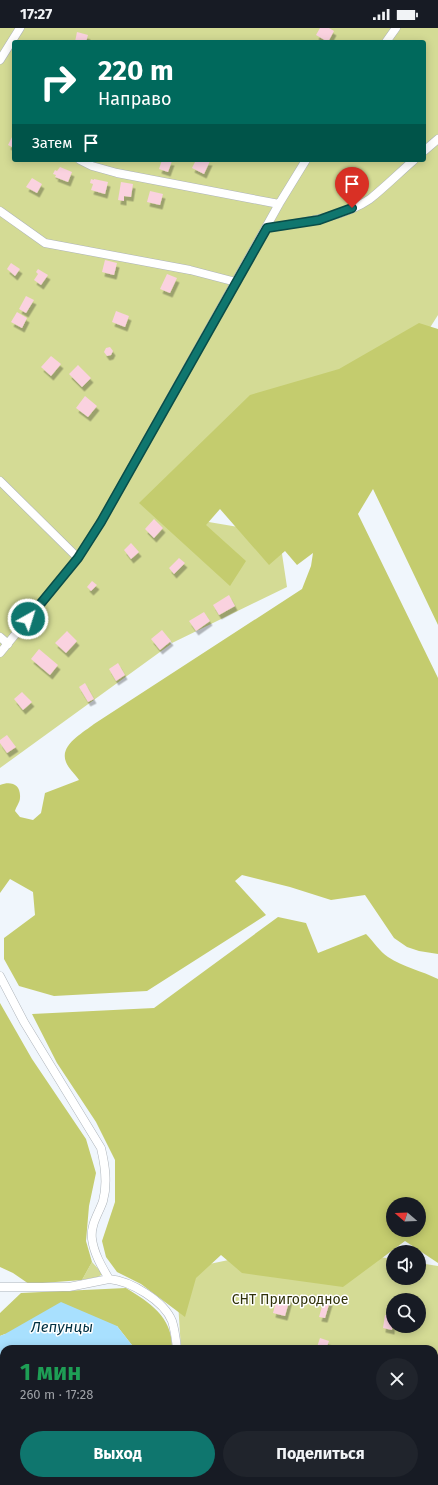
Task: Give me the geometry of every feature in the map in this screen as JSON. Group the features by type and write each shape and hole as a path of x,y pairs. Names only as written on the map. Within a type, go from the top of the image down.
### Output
{"lane":[{"path":"12,40 20,28"},
{"path":"387,40 396,28"},
{"path":"0,60 12,41"},
{"path":"426,149 438,139"},
{"path":"84,162 118,174 279,204"},
{"path":"0,653 78,558 101,522 267,228 279,204 305,162"},
{"path":"267,228 319,220 352,208 369,199 412,162"},
{"path":"0,211 45,243 190,270 236,282"},
{"path":"0,481 78,558"},
{"path":"0,637 8,644"},
{"path":"0,976 24,1022 101,1148 105,1165 106,1180 103,1200 92,1228 92,1238 99,1262 109,1279"},
{"path":"0,1286 69,1287 109,1279 118,1280 140,1290 163,1307 172,1320 177,1345"}],"green space":[{"path":"0,28 438,28 438,315 400,375 191,519 279,534 287,587 172,643 167,637 171,644 0,768"},
{"path":"419,323 438,329 438,625 373,489 358,514 438,678 438,954 419,951 407,947 394,938 365,895 331,900 290,887 242,875 235,881 266,915 147,991 54,996 19,986 4,959 4,938 35,915 33,892 10,879 0,893 0,785 8,783 17,787 20,793 20,798 15,811 20,817 33,820 41,813 45,793 79,780 67,764 65,756 69,745 78,735 302,589 311,566 313,553 297,565 285,551 269,565 220,509 206,525 246,561 230,586 139,503 250,395 339,369"},
{"path":"278,917 306,923 318,953 366,934 388,957 400,964 438,979 438,1263 426,1255 426,1245 411,1245 405,1241 400,1245 386,1245 386,1255 343,1287 242,1273 221,1255 196,1278 185,1317 141,1284 117,1272 106,1257 102,1241 115,1202 115,1160 96,1122 57,1063 32,1014 154,1008"},
{"path":"0,1003 32,1059 86,1139 96,1173 89,1206 86,1241 92,1262 82,1280 29,1284 13,1273 0,1267"},
{"name":"СНТ Пригородное","path":"286,1248 359,1254 386,1258 386,1285 426,1285 426,1264 438,1266 438,1345 181,1345 176,1271"},
{"path":"92,1262 103,1274 98,1277 82,1280"},
{"path":"126,1288 151,1305 158,1312 169,1328 172,1345 132,1345 117,1326 5,1334 0,1336 0,1313 21,1293"}],"water":[{"name":"Лепунцы","path":"61,1302 117,1326 132,1345 0,1345 0,1336"}],"building":[{"path":"320,28 329,28 334,31 329,40 325,40 316,35"},
{"path":"77,32 88,35 87,40 75,40"},
{"path":"12,137 12,147 8,145"},
{"path":"161,162 172,162 168,172 159,169"},
{"path":"195,162 210,162 204,174 192,168"},
{"path":"60,167 72,172 68,182 55,177 56,175 53,174 55,170 57,171"},
{"path":"32,178 42,184 37,193 26,187"},
{"path":"91,179 108,182 105,194 91,190 93,184 90,183"},
{"path":"121,182 133,184 131,197 124,196 124,201 118,200"},
{"path":"150,191 163,194 160,205 147,202"},
{"path":"105,260 117,263 114,275 102,272"},
{"path":"11,263 20,269 15,276 7,269"},
{"path":"38,269 48,275 41,285 34,280 38,274 36,272"},
{"path":"167,274 177,278 170,293 160,289"},
{"path":"26,296 34,300 26,313 19,309"},
{"path":"116,311 129,316 125,327 112,322"},
{"path":"17,312 27,318 22,328 11,322"},
{"path":"110,347 113,351 111,355 107,356 104,352 106,348"},
{"path":"51,356 61,364 51,376 41,367"},
{"path":"78,365 91,378 82,387 69,374"},
{"path":"85,396 97,406 88,417 76,408"},
{"path":"154,519 163,528 154,538 145,529"},
{"path":"131,543 139,552 131,559 124,550"},
{"path":"179,558 185,563 174,574 169,568"},
{"path":"92,581 97,585 91,591 87,587"},
{"path":"229,595 235,606 219,615 213,605"},
{"path":"204,612 210,621 196,631 189,621"},
{"path":"162,630 171,641 160,650 151,639"},
{"path":"67,631 77,641 66,653 55,643"},
{"path":"39,649 58,665 50,675 31,659"},
{"path":"118,663 125,675 116,681 109,669"},
{"path":"85,683 94,699 88,702 79,687"},
{"path":"22,692 32,702 23,710 14,699"},
{"path":"7,735 16,747 7,753 0,743 0,740"},
{"path":"278,1294 290,1298 285,1316 273,1313"},
{"path":"324,1300 330,1301 325,1318 319,1317"},
{"path":"385,1315 386,1315 386,1329 383,1328"},
{"path":"320,1338 329,1341 328,1345 318,1345"}],"route":[{"path":"28,619 78,558 101,522 267,228 319,220 352,208"}]}
